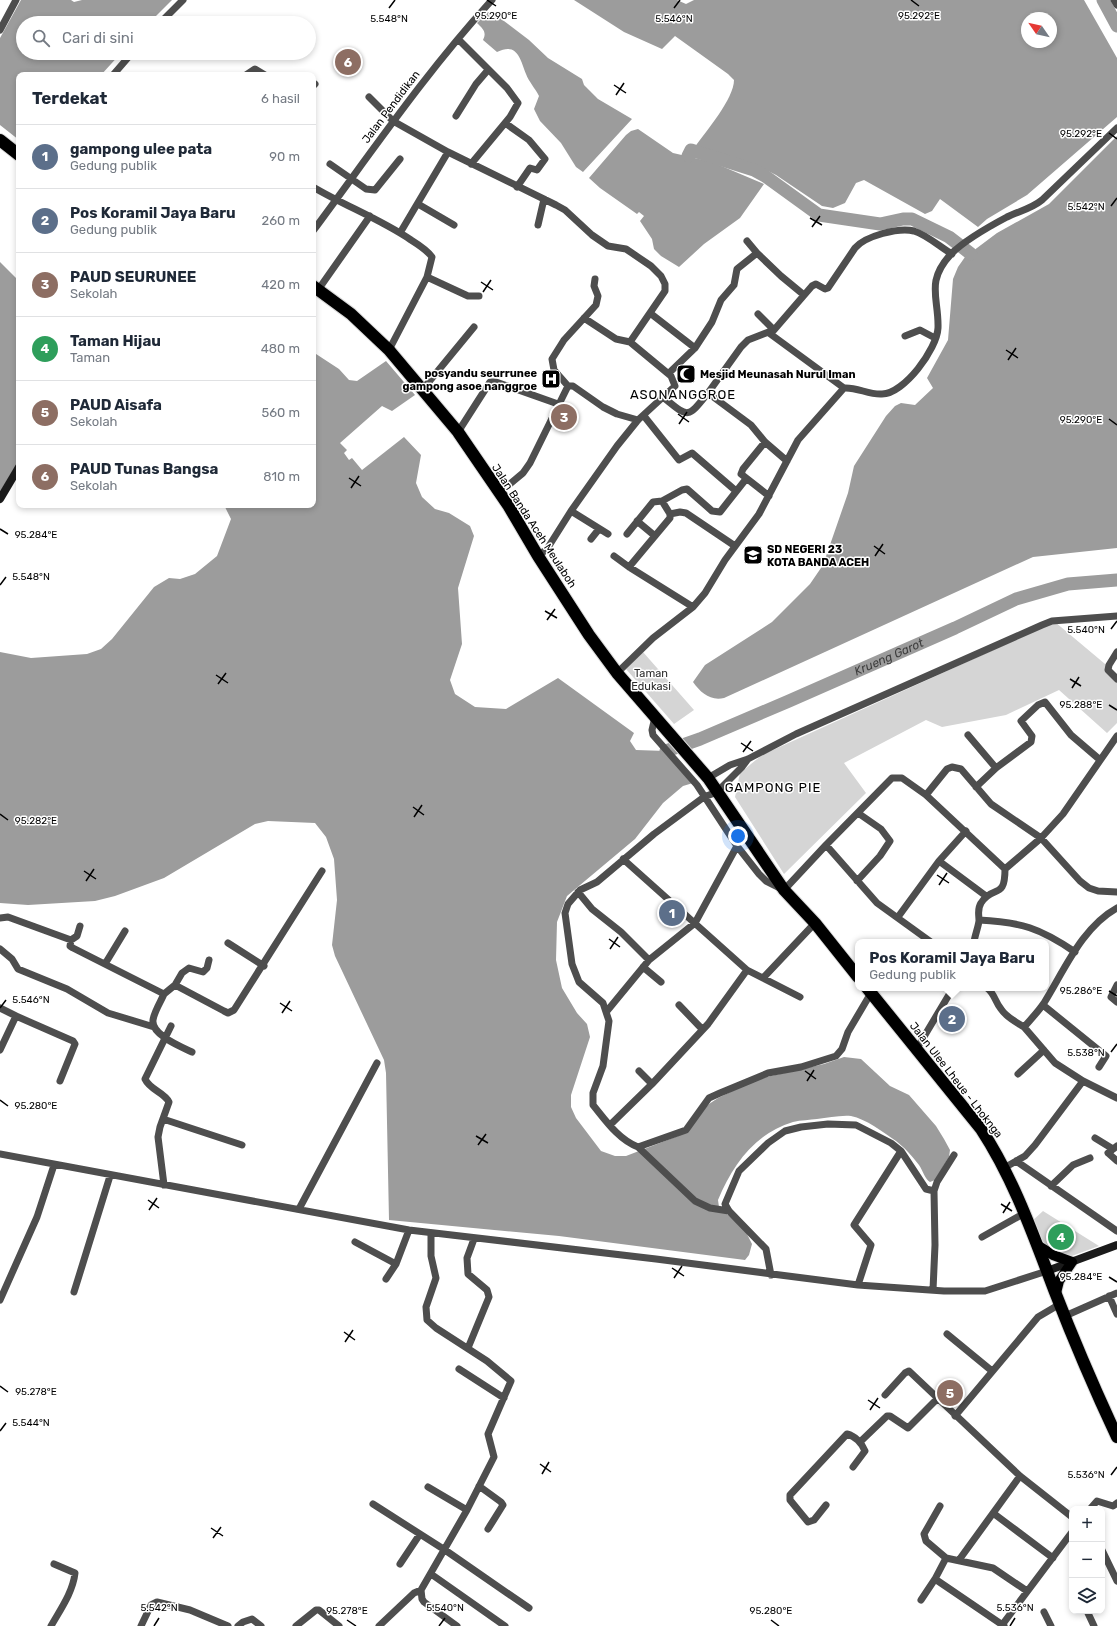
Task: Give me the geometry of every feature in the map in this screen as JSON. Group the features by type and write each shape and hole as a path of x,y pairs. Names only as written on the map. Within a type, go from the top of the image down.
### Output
{"highway":[{"path":"0,140 16,153"},
{"name":"Jalan Banda Aceh Meulaboh","path":"316,288 351,314 389,350 458,432 499,493 589,635 617,673 707,776"},
{"path":"707,776 784,890 815,923 855,973"},
{"name":"Jalan Ulee Lheue - Lhoknga","path":"869,991 981,1129 1004,1168 1117,1437"}],"main road":[{"path":"0,499 16,472"},
{"path":"1037,1245 1053,1255 1072,1262"},
{"path":"1047,1271 1117,1245"},
{"path":"1058,1299 1059,1281 1072,1262"}],"street":[{"path":"0,30 16,0"},
{"path":"167,16 184,0"},
{"name":"Jalan Pendidikan","path":"316,227 393,121 458,39 492,0"},
{"path":"1114,0 1117,5"},
{"path":"458,39 507,88 518,103 471,164"},
{"path":"116,72 126,60"},
{"path":"250,72 255,69 260,72"},
{"path":"456,116 476,84 488,70"},
{"path":"369,97 393,121 471,164 565,210 592,235 608,246 626,249 651,266 661,276 665,284 665,291 630,342"},
{"path":"504,123 529,140 545,159 537,170 530,168 517,187"},
{"path":"758,314 771,332 844,388 857,388 882,394 894,392 902,386 929,353 938,329 934,292 935,281 940,271 954,253 969,241 1007,217 1032,208 1117,128"},
{"path":"400,233 448,152"},
{"path":"330,164 366,189 375,190 400,159"},
{"path":"316,189 336,201 370,216 400,233 428,252 432,257 427,277 389,350"},
{"path":"538,225 544,199"},
{"path":"418,204 454,226"},
{"path":"316,288 370,216"},
{"path":"663,397 682,412 687,414 692,412 708,393 741,347 748,340 771,332 812,286 816,284 825,289 828,288 860,243 879,235 906,230 915,232 954,253"},
{"path":"747,241 781,276 804,295"},
{"path":"669,373 695,348 712,322 721,300 734,285 737,270 757,253"},
{"path":"427,277 468,296 479,296"},
{"path":"594,279 594,286 598,296 596,305 564,340 552,359 554,370 568,386 574,386 617,414 641,418 679,460 692,453 736,491"},
{"path":"650,313 695,348"},
{"path":"538,556 547,549 602,465 641,418 675,386 674,380 669,373 630,342 616,339 584,318"},
{"path":"423,389 474,327"},
{"path":"905,336 920,330 935,338"},
{"path":"458,432 490,382 496,382 558,404"},
{"path":"499,493 523,472 530,463 568,386"},
{"path":"617,673 653,638 693,608 705,593 735,546 759,514 798,440 844,388"},
{"path":"708,393 751,425 765,442 787,461"},
{"path":"765,442 743,469 742,474 746,479 769,496"},
{"path":"627,534 653,502 662,501 682,490 687,489 716,513 720,512 746,479"},
{"path":"629,567 668,522 670,514 662,501"},
{"path":"571,511 608,534"},
{"path":"670,514 680,512 686,514 735,546"},
{"path":"637,521 656,536"},
{"path":"591,539 599,529"},
{"path":"614,556 693,608"},
{"path":"707,776 730,765 748,759 796,734 1052,621 1117,616"},
{"path":"1117,652 1109,665 1108,670 1117,679"},
{"path":"976,787 996,768 1031,742 1032,736 1021,721 1038,705 1045,702 1071,735 1099,759"},
{"path":"655,717 652,730 660,742 697,785 737,846 766,881 784,890 892,778 897,777 902,778 926,796 1005,868"},
{"path":"968,734 996,768"},
{"path":"975,939 979,920 979,907 986,896 998,891 1004,886 1005,868 1041,838 1063,814 1099,759 1117,736"},
{"path":"727,1211 710,1208 695,1200 639,1147 628,1142 610,1125 593,1104 594,1093 603,1066 609,1021 607,1011 603,1003 580,982 572,964 565,913 568,904 578,892 597,882 704,797 717,792 748,759"},
{"path":"926,796 942,774 952,767 961,769 991,804 1041,838 1080,881 1089,888 1098,891 1117,891"},
{"path":"857,881 880,856 890,841 881,829 858,813"},
{"path":"898,917 939,861 966,831"},
{"path":"826,845 877,902 927,939"},
{"path":"607,1011 648,960 695,923 737,846"},
{"path":"623,860 747,970 800,997"},
{"path":"939,861 986,896"},
{"path":"175,985 224,1011 231,1012 234,1010 264,966 322,871"},
{"path":"578,892 592,909 621,932 648,960"},
{"path":"1024,1027 1043,1005 1083,938 1107,913 1117,908"},
{"path":"0,918 8,917 71,940"},
{"path":"979,920 1006,921 1034,928 1047,934 1075,952"},
{"path":"763,978 815,923"},
{"path":"80,926 77,936 71,940 70,946 164,994"},
{"path":"105,964 126,931"},
{"path":"228,943 264,966"},
{"path":"0,949 12,959 18,969 67,989 108,1013 154,1027"},
{"path":"192,1052 164,1038 154,1027 152,1020 164,994 175,985 182,973 189,968 203,972 207,968 209,960"},
{"path":"643,967 661,982"},
{"path":"610,1125 652,1084 702,1029 747,970"},
{"path":"1117,984 1111,996 1117,1002"},
{"path":"639,1147 686,1130 709,1098 768,1073 801,1067 836,1056 842,1049 848,1032 869,991"},
{"path":"916,1050 951,991"},
{"path":"990,991 994,994 997,1004 1004,1013 1024,1027 1055,1063 1117,1098"},
{"path":"679,1005 702,1029"},
{"path":"1043,1005 1106,1056 1099,1068"},
{"path":"0,1008 75,1042 60,1081"},
{"path":"0,1050 16,1016"},
{"path":"164,1186 158,1138 169,1102 167,1097 148,1084 145,1079 171,1026"},
{"path":"1018,1074 1044,1050"},
{"path":"299,1209 377,1063"},
{"path":"639,1071 652,1084"},
{"path":"1004,1168 1025,1156 1035,1145 1083,1080"},
{"path":"163,1119 242,1145"},
{"path":"771,1275 766,1249 727,1211 725,1202 739,1171 768,1143 784,1131 801,1127 828,1124 856,1125 901,1151 926,1188 934,1191"},
{"path":"1095,1138 1115,1148 1108,1153 1117,1161"},
{"path":"858,1286 871,1245 854,1225 901,1151"},
{"path":"0,1154 110,1176 409,1230 523,1245 656,1259 858,1286 985,1291 1047,1271"},
{"path":"933,1290 935,1245 934,1191 937,1182 954,1155"},
{"path":"1051,1186 1073,1165 1090,1158"},
{"path":"1016,1161 1117,1231"},
{"path":"0,1300 37,1217 54,1165"},
{"path":"74,1292 110,1176"},
{"path":"982,1237 1023,1214"},
{"path":"386,1279 396,1264 409,1230"},
{"path":"379,1626 414,1593 421,1590 467,1510 494,1457 488,1434 511,1385 509,1379 487,1361 436,1328 426,1316 426,1307 436,1278 431,1256 430,1233"},
{"path":"468,1348 489,1297 488,1290 468,1274 467,1258 474,1239"},
{"path":"355,1242 396,1264"},
{"path":"1065,1316 1117,1293"},
{"path":"1109,1296 1117,1314"},
{"path":"955,1416 1038,1317 1058,1299"},
{"path":"947,1334 992,1371"},
{"path":"459,1369 504,1398"},
{"path":"884,1395 907,1371 938,1398 955,1416 1020,1476 1069,1515"},
{"path":"860,1442 887,1416 890,1416 908,1428 938,1398"},
{"path":"826,1505 814,1520 808,1522 790,1500 790,1495 847,1434 852,1435 860,1442 865,1452 852,1467"},
{"path":"959,1560 1020,1476"},
{"path":"479,1486 501,1502 503,1506 488,1529"},
{"path":"428,1487 467,1510"},
{"path":"1093,1506 1097,1501 1113,1506 1117,1503"},
{"path":"372,1504 445,1550 529,1608"},
{"path":"940,1506 924,1534 924,1539 946,1558 993,1568 1027,1591"},
{"path":"993,1513 1053,1558"},
{"path":"400,1564 420,1534"},
{"path":"935,1580 1003,1625 1069,1536"},
{"path":"1105,1556 1117,1581"},
{"path":"921,1600 935,1580 946,1558"},
{"path":"51,1626 68,1596 75,1573 54,1564"},
{"path":"431,1574 505,1626"},
{"path":"421,1590 422,1599 424,1602 457,1626"},
{"path":"141,1626 151,1605 157,1602 190,1610 228,1626"},
{"path":"296,1626 316,1610 319,1610 339,1626"},
{"path":"1044,1612 1051,1626"},
{"path":"1088,1614 1094,1626"},
{"path":"238,1626 252,1618 261,1626"}],"green space":[{"path":"1055,622 1117,674 1117,723 1107,733 1059,690 1006,715 942,727 926,720 844,763 866,793 784,874 735,797 740,773 762,755"},
{"name":"Taman Edukasi","path":"643,652 694,710 674,724 626,669"},
{"path":"1043,1211 1099,1246 1069,1257 1047,1249 1032,1228 1031,1222"}],"shaded area":[{"path":"21,0 71,0 74,2 82,0 172,0 156,16 16,16 16,60 115,60 104,72 16,72 16,138 0,125 0,38"},
{"path":"574,0 677,0 686,4 694,0 1084,0 1117,58 1117,117 1027,195 987,219 978,227 940,199 932,211 925,214 864,180 856,183 845,203 833,208 822,206 776,175 756,165 695,147 725,105 733,88 734,80 728,74 675,36 662,49 624,32"},
{"path":"488,12 492,12 529,40 548,58 582,79 584,85 598,99 632,119 583,172 576,167 561,143 540,121 534,109 539,96 527,77 517,53 509,49 504,49 497,52 483,40 483,29 477,23"},
{"path":"638,129 673,153 712,162 764,184 740,218 704,244 679,267 661,256 654,249 652,239 640,221 644,216 639,212 637,214 600,188 589,178 626,135 631,131"},
{"path":"1117,136 1117,548 1033,557 724,698 714,698 703,693 693,682 705,665 772,622 810,584 823,565 848,493 854,466 886,416 895,406 901,403 915,405 933,388 927,378 948,340 953,279 958,267 965,257 997,233 1049,204"},
{"path":"0,262 16,278 16,465 0,492"},
{"path":"316,354 339,369 349,380 357,381 386,361 415,395 392,411 382,406 340,443 347,450 344,453 349,460 352,458 362,470 404,437 421,455 416,483 422,497 435,509 449,513 470,526 474,536 458,588 462,644 450,680 455,694 475,707 506,709 558,678 634,733 630,741 636,750 666,751 693,783 683,786 663,803 635,839 567,896 557,922 556,960 562,988 577,1013 587,1024 590,1037 571,1095 571,1107 576,1118 601,1151 615,1156 626,1156 678,1136 709,1104 757,1079 824,1064 844,1057 861,1059 890,1086 909,1095 936,1126 944,1139 950,1150 949,1157 935,1180 930,1182 928,1181 919,1165 899,1143 863,1120 851,1116 843,1116 796,1121 779,1127 756,1143 746,1152 738,1163 718,1200 719,1207 745,1230 752,1244 749,1255 745,1260 559,1236 389,1220 386,1073 384,1060 335,956 332,945 337,900 334,859 326,837 315,823 268,821 255,824 164,878 115,896 95,901 28,905 0,903 0,652 31,658 87,654 101,649 112,639 154,587 169,578 180,579 195,574 217,556 231,519 226,508 316,508"}],"waterway":[{"path":"1103,0 1117,26"},
{"path":"688,156 691,150 754,170 765,176 819,215 880,224 903,219 912,219 949,237 971,254"},
{"name":"Krueng Garot","path":"666,751 700,739 789,701 955,628 1016,599 1068,584 1117,580"}],"place":[{"name":"PAUD Tunas Bangsa","path":"348,62"},
{"name":"Mesjid Meunasah Nurul Iman","path":"686,374"},
{"name":"posyandu seurrunee gampong asoe nanggroe","path":"551,379"},
{"name":"PAUD SEURUNEE","path":"564,417"},
{"name":"SD NEGERI 23 KOTA BANDA ACEH","path":"753,555"},
{"name":"gampong ulee pata","path":"672,913"},
{"name":"Pos Koramil Jaya Baru","path":"952,1019"},
{"name":"Taman Hijau","path":"1061,1237"},
{"name":"PAUD Aisafa","path":"950,1393"}],"district":[{"name":"ASONANGGROE","path":"683,394"},
{"name":"GAMPONG PIE","path":"773,787"}]}
